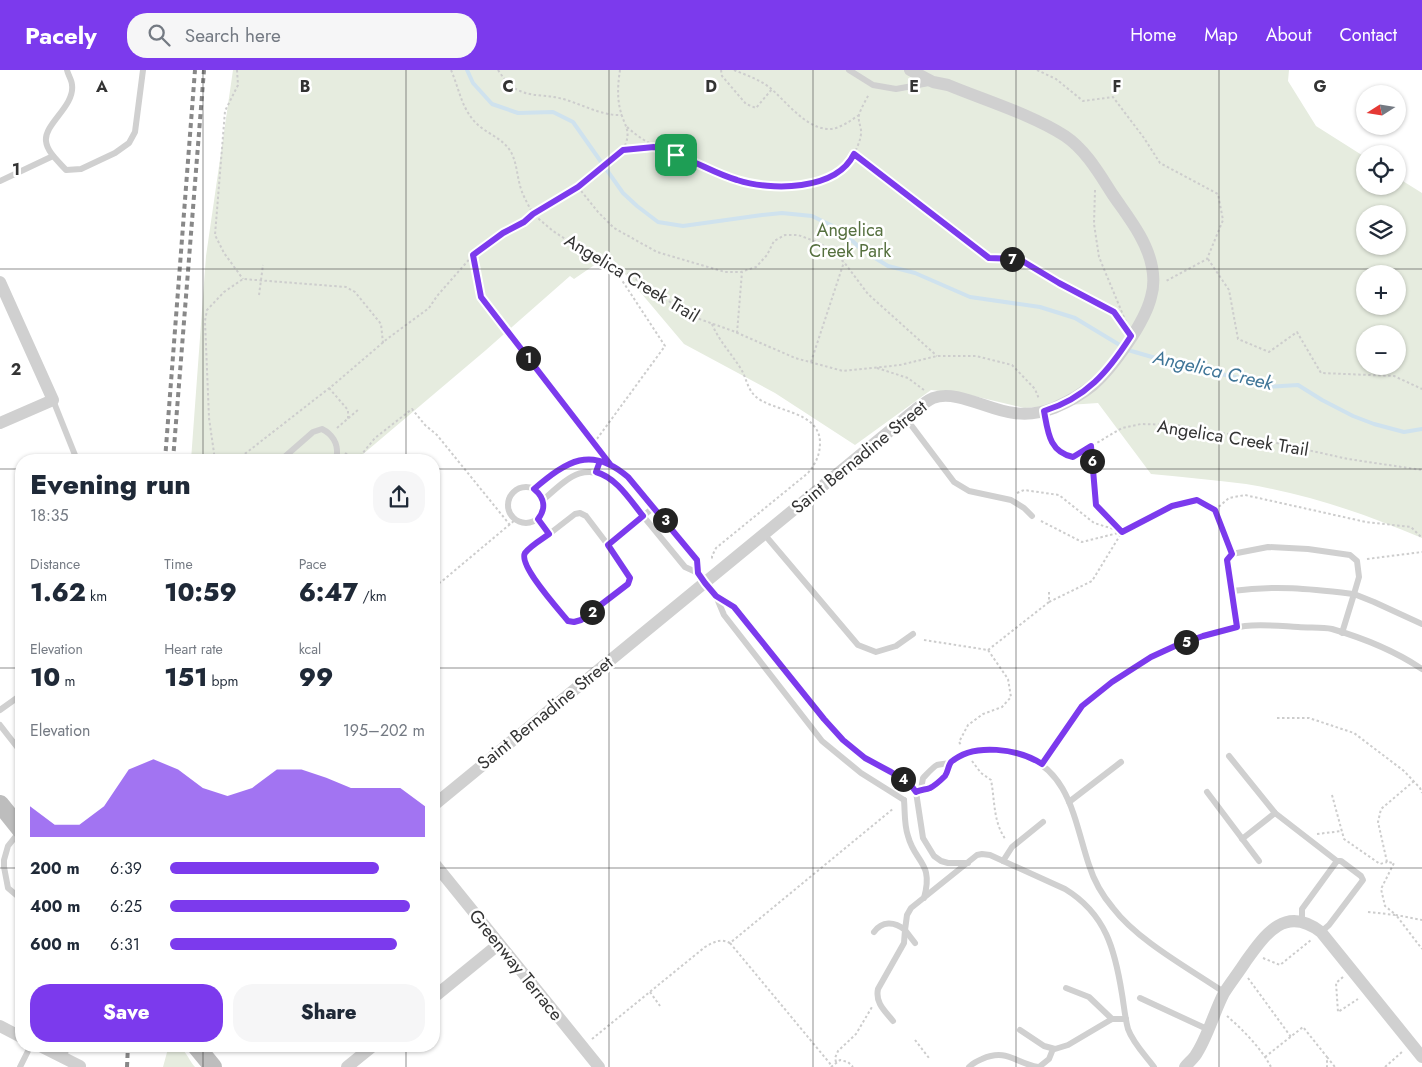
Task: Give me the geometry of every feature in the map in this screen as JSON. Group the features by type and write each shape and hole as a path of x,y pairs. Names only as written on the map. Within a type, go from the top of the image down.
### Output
{"street":[{"name":"Saint Bernadine Street","path":"440,800 701,578 720,570 906,417 934,398 948,396 1012,413 1030,414 1044,411 1068,401 1093,385 1118,357 1137,328 1151,299 1153,289 1152,266 1148,251 1097,170 1085,155 1066,136 1042,123 948,85 933,82 910,70"},
{"path":"0,282 53,400 0,423"},
{"path":"1,807 15,823"},
{"name":"Greenway Terrace","path":"440,870 599,1067"},
{"path":"1184,1067 1195,1055 1224,993 1252,952 1270,930 1291,920 1302,921 1322,932 1422,1057"},
{"path":"440,992 499,944"},
{"path":"0,1026 15,1034"},
{"path":"52,1052 80,1066"},
{"path":"201,1052 213,1067"},
{"path":"347,1067 365,1052"}],"lane":[{"path":"67,70 72,85 72,94 46,134 46,142 53,156 66,170 81,169 115,153 129,143 134,132 143,70"},
{"path":"849,70 873,85 896,88 933,82"},
{"path":"0,181 53,156"},
{"path":"53,400 75,454"},
{"path":"906,417 954,482 969,491 1012,500 1032,516"},
{"path":"288,454 318,430 322,429 330,435 338,447 337,454"},
{"path":"534,489 556,470 581,460 600,461 617,467 654,507 697,560 701,578"},
{"path":"596,472 600,461"},
{"path":"543,500 575,474 591,471 609,477 685,567 701,578 716,596 724,615 822,741 861,773 904,800"},
{"path":"524,487 534,489 543,500 544,509 538,519 527,523 513,522 508,511 511,495 524,487"},
{"path":"608,545 654,507"},
{"path":"580,513 586,516 608,545 630,578 628,584 581,620 568,621 534,578 524,561 526,552 575,514 580,513"},
{"path":"538,519 549,534"},
{"path":"764,534 858,644 876,652 896,646 913,634"},
{"path":"1237,627 1227,560 1232,554 1268,547 1308,549 1350,555 1357,561 1359,577 1342,633"},
{"path":"1232,591 1261,587 1290,587 1354,594 1422,624"},
{"path":"716,596 734,607 843,740 865,758 919,790"},
{"path":"1042,764 1082,706 1112,682 1151,657 1175,646 1237,627 1264,625 1330,629 1374,644 1422,669"},
{"path":"0,710 15,699"},
{"path":"0,725 15,744"},
{"path":"968,863 948,864 934,856 923,838 919,790 923,778 938,765 950,763 966,752 997,750 1033,758 1049,771 1069,802 1096,883 1114,910 1127,925 1144,938 1224,993"},
{"path":"1229,756 1274,814 1337,861 1341,861 1361,876 1363,880 1330,925 1322,932"},
{"path":"1069,802 1121,762"},
{"path":"904,800 919,790 930,788 946,775 950,763"},
{"path":"1207,792 1259,861"},
{"path":"904,800 908,836 924,864 927,879 924,898"},
{"path":"1242,839 1274,814"},
{"path":"1003,861 1012,847 1043,822"},
{"path":"15,837 8,846 4,860 8,888 15,894"},
{"path":"893,1021 879,1003 877,997 878,989 904,943 908,912 968,863 982,854 986,854 1066,889 1080,899 1095,916 1113,949 1128,1029 1135,1042 1154,1067"},
{"path":"924,864 934,856"},
{"path":"1302,921 1302,909 1337,861"},
{"path":"874,932 882,925 890,923 900,926 915,943"},
{"path":"1066,988 1089,997 1112,1019"},
{"path":"1140,998 1207,1029"},
{"path":"1020,1030 1044,1046 1053,1049 1068,1046 1112,1019 1126,1020"},
{"path":"968,1067 975,1062 996,1054 1010,1056 1024,1065 1039,1067 1049,1059 1053,1049"},
{"path":"20,1067 28,1052"},
{"path":"64,1058 65,1052"}],"path":[{"path":"237,70 238,85 226,112 215,235 224,253 244,279"},
{"path":"451,70 463,105 476,123 511,151 521,188 533,214"},
{"path":"498,70 506,81 521,92 532,95 553,96 581,104 603,114 622,115"},
{"path":"246,454 429,308 437,296 473,255 503,233 524,222 533,214 578,187 623,150 626,144 627,128 622,115 618,89 620,70"},
{"path":"721,70 722,76 746,104 756,108 772,90"},
{"path":"734,70 757,79 794,111 814,125 828,130 845,124 859,114"},
{"path":"1037,70 1056,79 1083,101 1113,97 1160,163 1218,194 1223,220 1207,259 1153,289"},
{"path":"627,128 654,147 737,180 757,185 783,186 812,183 828,178 851,159 861,131 859,114 873,85"},
{"path":"623,150 654,147"},
{"path":"854,154 989,258 1019,259 1114,312 1131,336"},
{"path":"1097,170 1094,224 1099,256 1131,336"},
{"path":"578,187 614,228 657,252 725,272 742,272 756,266 767,255 774,241 785,235 798,234 820,243 844,262 868,294 937,356"},
{"name":"Angelica Creek Trail","path":"533,214 553,231 579,248 609,261 690,316 737,333 795,358 843,371 900,365 937,356 976,356 1012,365 1035,389 1044,411 1049,436 1062,455 1073,457 1122,428 1141,424 1176,426 1263,440 1348,459 1422,470"},
{"path":"473,255 481,297 610,464"},
{"path":"1207,259 1229,290 1238,339 1269,352 1298,332 1320,373 1394,376 1422,389"},
{"path":"594,443 665,346 609,261"},
{"path":"811,362 844,262"},
{"path":"259,295 263,265"},
{"path":"737,333 742,272"},
{"path":"214,454 209,418 206,321 207,310 224,292 244,279 346,287 355,292 381,324 383,343"},
{"path":"711,324 741,370 754,395 808,421 820,438 817,462 808,473 716,548 712,556 713,562 720,570"},
{"path":"876,368 908,378 934,398"},
{"path":"329,388 348,410 348,419"},
{"path":"330,435 359,409"},
{"path":"362,454 375,438 412,409 513,522 440,582"},
{"path":"1091,446 1096,505 1122,532"},
{"path":"1004,498 1024,490 1059,495 1094,523 1122,532"},
{"path":"1215,510 1229,498 1245,495 1366,522 1411,527 1422,538"},
{"path":"1032,516 1082,542 1122,532 1172,506 1197,500 1215,510 1232,554"},
{"path":"988,650 1049,602 1092,581 1122,532"},
{"path":"1357,561 1422,552"},
{"path":"1049,590 1049,602"},
{"path":"924,640 988,650 1008,679 1011,697 1002,707 983,714 968,725 959,742 981,773 991,780 995,816 1000,831 1012,847"},
{"path":"1277,718 1309,718 1354,733 1404,771 1422,792"},
{"path":"1387,862 1378,822 1381,809 1414,781"},
{"path":"1332,795 1344,839 1380,864 1394,863 1381,889 1385,906 1396,915 1422,949"},
{"path":"730,942 904,800"},
{"path":"1303,835 1342,831"},
{"path":"1368,912 1422,920"},
{"path":"1252,952 1280,965 1322,932"},
{"path":"582,1046 705,947 716,941 724,940 730,942 832,1067 836,1062 844,1060 853,1067"},
{"path":"1241,968 1291,1037"},
{"path":"1352,971 1336,983 1338,1012 1369,992"},
{"path":"649,992 660,1006"},
{"path":"836,1062 835,1058 838,1051 856,1034 871,1009 879,1003"},
{"path":"1218,1007 1245,1033 1271,1067"},
{"path":"1265,1057 1303,1027 1335,1067"},
{"path":"915,1040 930,1058"},
{"path":"1385,1067 1412,1045"},
{"path":"1327,1057 1327,1067"}],"green space":[{"name":"Angelica Creek Park","path":"233,70 1289,70 1288,81 1316,126 1356,151 1356,195 1406,195 1406,183 1422,193 1422,538 1358,513 1291,493 1246,484 1151,474 1098,403 1024,408 961,393 931,390 855,445 775,393 684,344 609,255 574,279 570,276 363,454 191,454 206,256"},
{"path":"167,1052 185,1052 195,1067 163,1067"}],"waterway":[{"name":"Angelica Creek","path":"467,70 473,83 492,104 518,113 553,112 573,122 623,193 658,222 683,226 782,213 812,216 841,230 862,250 888,266 915,273 970,297 1040,307 1075,318 1128,350 1183,366 1249,380 1268,387 1298,385 1353,416 1374,424 1404,432 1422,429"}],"railway":[{"path":"165,454 195,70"},
{"path":"173,454 204,70"},
{"path":"127,1067 128,1052"}],"route":[{"path":"676,155 654,147 623,150 578,187 533,214 524,222 503,233 473,255 481,297 610,464 600,461 596,472 609,477 616,483 643,516 608,545 630,578 628,584 581,620 568,621 534,578 524,561 526,552 549,534 538,519 544,509 544,503 542,497 534,489 556,470 567,464 581,460 600,461 617,467 628,477 697,560 698,573 716,596 734,607 843,740 865,758 910,784 916,792 930,788 946,775 950,763 966,752 997,750 1013,752 1033,758 1042,764 1082,706 1112,682 1151,657 1175,646 1237,627 1227,560 1232,554 1215,510 1197,500 1172,506 1122,532 1096,505 1091,446 1073,457 1062,455 1049,436 1044,411 1068,401 1093,385 1118,357 1131,336 1114,312 1019,259 989,258 854,154 851,159 828,178 812,183 783,186 757,185 737,180 676,155"}]}
